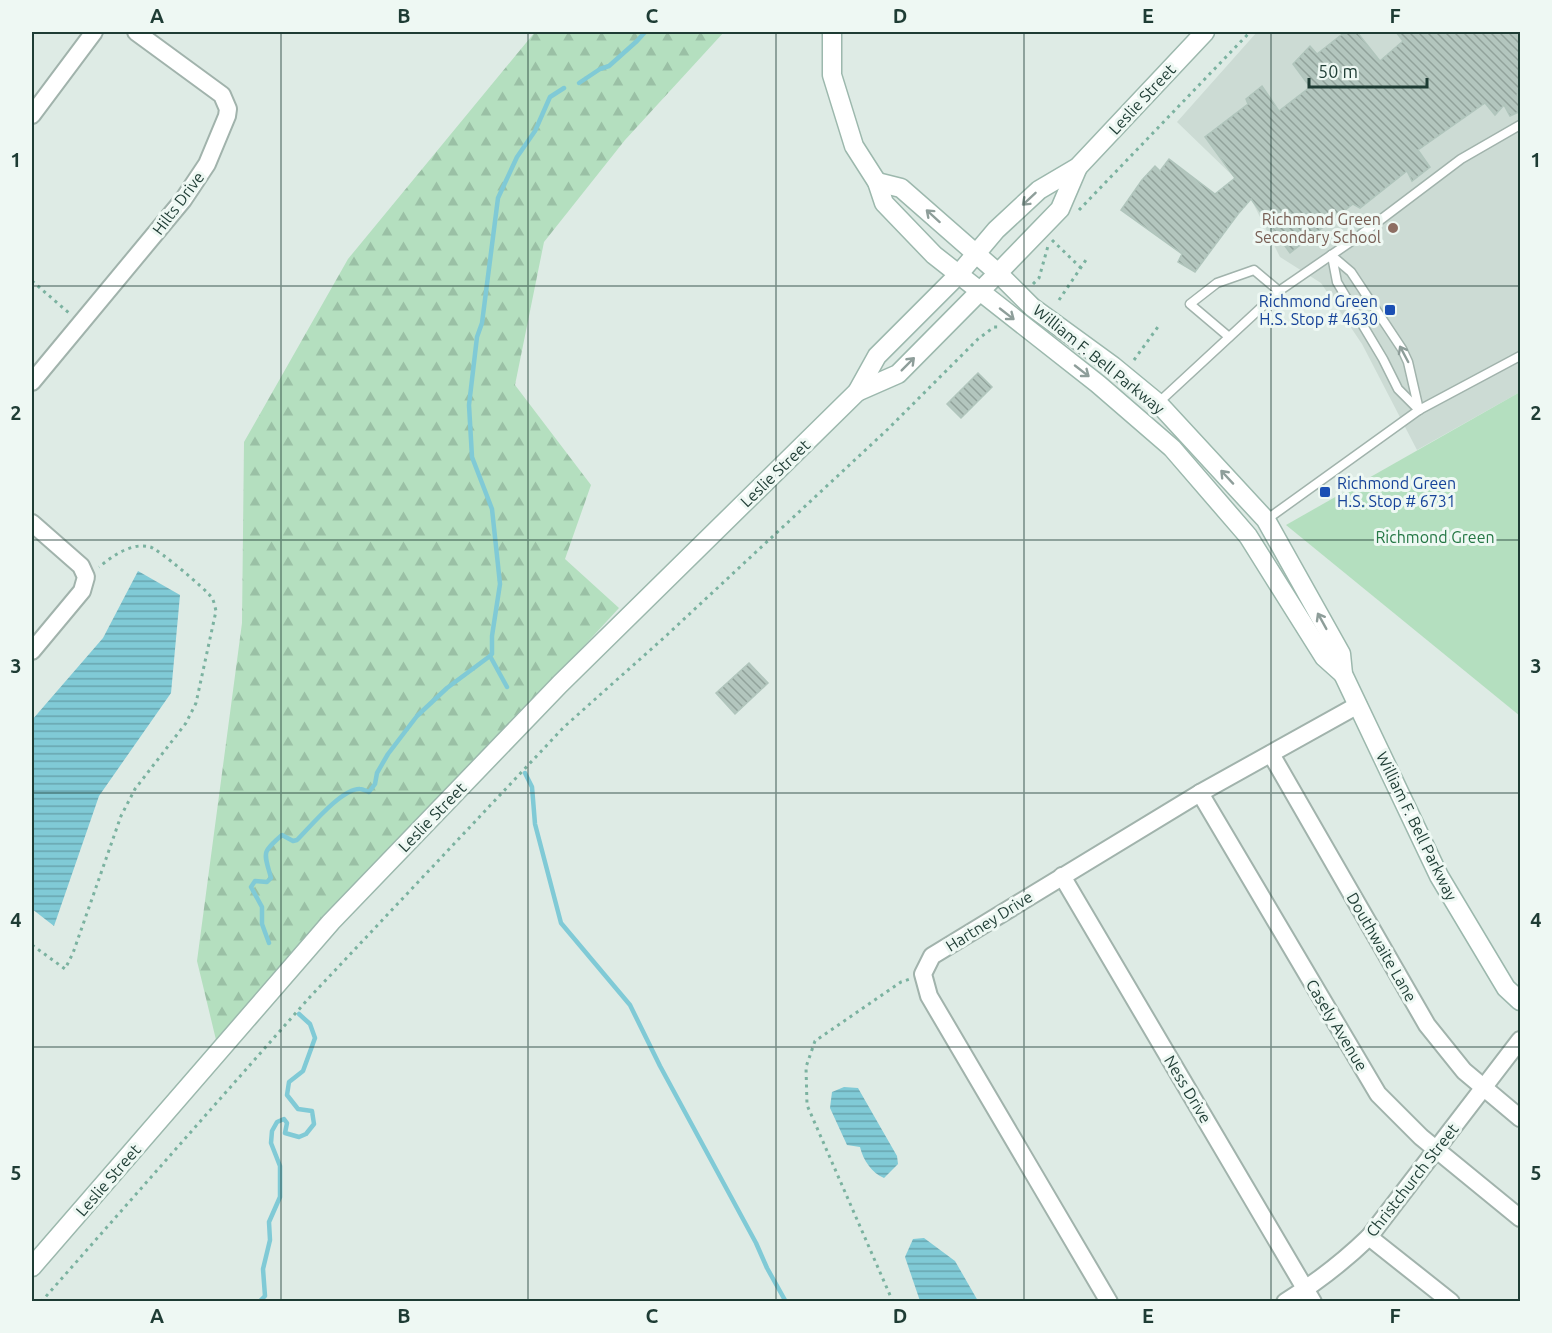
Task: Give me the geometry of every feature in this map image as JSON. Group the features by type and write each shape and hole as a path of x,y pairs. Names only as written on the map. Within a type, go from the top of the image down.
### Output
{"main road":[{"name":"William F. Bell Parkway","path":"832,32 832,75 854,146 877,182 884,203 934,255 957,275 1098,384 1172,448 1248,536 1324,657 1343,674"},
{"name":"Leslie Street","path":"32,1267 331,922 560,684 857,392 878,356 977,254 996,230 1039,190 1078,167 1205,32"},
{"name":"Leslie Street","path":"857,392 898,374 998,273 1060,209 1078,167"},
{"name":"William F. Bell Parkway","path":"877,182 901,188 998,273 1032,307 1113,366 1158,403 1266,520 1341,654 1343,674 1439,876 1506,988 1521,1001"}],"street":[{"path":"32,115 94,32"},
{"name":"Hilts Drive","path":"32,382 190,190 210,156 227,116 228,109 222,95 136,32"},
{"path":"1248,536 1266,520"},
{"path":"32,524 81,566 86,577 82,591 32,651"},
{"name":"Hartney Drive","path":"923,974 932,956 1200,792 1358,705"},
{"name":"Douthwaite Lane","path":"1271,754 1426,1025 1464,1071 1521,1118"},
{"name":"Casely Avenue","path":"1200,792 1378,1094 1420,1137 1521,1218"},
{"name":"Ness Drive","path":"1062,876 1310,1295"},
{"path":"923,974 928,996 1109,1302"},
{"name":"Christchurch Street","path":"1285,1302 1310,1295 1369,1237 1521,1041"},
{"path":"1369,1237 1451,1302"}],"lane":[{"path":"1158,403 1279,291 1461,159 1521,125"},
{"path":"1331,255 1351,272 1401,349 1408,362 1419,410"},
{"path":"1331,255 1337,282 1398,389 1419,410"},
{"path":"1228,337 1190,303 1217,283 1254,270 1279,291"},
{"path":"1266,520 1419,410 1521,356"}],"path":[{"path":"1075,214 1250,32"},
{"path":"1033,285 1039,278 1050,239 1056,233"},
{"path":"1050,239 1081,268"},
{"path":"1059,300 1088,257"},
{"path":"32,281 80,323"},
{"path":"1134,360 1160,324"},
{"path":"41,1302 309,998 564,728 669,634 880,437 978,339 994,327"},
{"path":"32,945 65,969 74,953 121,816 135,789 186,723 196,703 216,611 212,597 202,587 151,547 137,547 119,552 86,577"},
{"path":"893,1302 807,1105 806,1067 815,1041 901,982 923,974"}],"shaded area":[{"name":"Richmond Green Secondary School","path":"1257,32 1520,32 1520,392 1417,450 1362,344 1321,283 1280,257 1251,199 1235,178 1177,122"}],"green space":[{"path":"535,32 724,32 625,140 544,242 515,385 591,485 565,559 619,608 217,1044 197,961 242,623 244,442 348,259"},
{"name":"Richmond Green","path":"1520,392 1520,716 1286,525"}],"water":[{"path":"138,571 180,595 171,693 99,796 54,926 32,909 32,720 103,638"},
{"path":"844,1087 858,1088 897,1156 898,1164 884,1178 869,1166 860,1147 847,1145 830,1108 832,1092"},
{"path":"924,1238 955,1261 978,1301 920,1301 905,1257 913,1239"}],"building":[{"path":"1345,32 1357,32 1380,61 1403,41 1396,32 1521,32 1521,92 1517,95 1521,102 1521,111 1510,116 1504,105 1495,115 1485,103 1418,150 1430,167 1412,181 1407,171 1360,208 1353,204 1290,253 1251,199 1195,272 1178,262 1182,254 1121,210 1155,166 1160,171 1169,159 1215,194 1235,178 1205,137 1248,104 1246,99 1262,86 1279,111 1310,87 1293,64 1310,46 1317,54"},
{"path":"978,373 992,387 961,418 947,404"},
{"path":"749,663 768,683 735,714 716,693"}],"waterway":[{"path":"579,83 600,69 609,66 645,32"},
{"path":"507,687 490,656 500,584 492,509 472,457 469,405 498,198 517,157 535,131 550,97 564,88"},
{"path":"269,943 262,924 262,907 251,887 255,881 267,882 271,878 266,858 270,846 282,835 293,841 297,840 327,809 353,790 360,789 369,792 388,754 417,716 447,688 490,656"},
{"path":"525,773 532,787 535,824 561,923 630,1005 660,1066 786,1302"},
{"path":"259,1302 265,1296 263,1269 270,1240 269,1222 280,1197 280,1166 271,1143 272,1131 277,1122 284,1119 287,1123 285,1133 299,1137 306,1134 314,1124 312,1111 298,1109 287,1095 289,1082 303,1071 315,1038 310,1024 299,1014"}],"place":[{"name":"Richmond Green Secondary School","path":"1393,228"},
{"name":"Richmond Green H.S. Stop # 4630","path":"1390,310"},
{"name":"Richmond Green H.S. Stop # 6731","path":"1325,492"}]}
